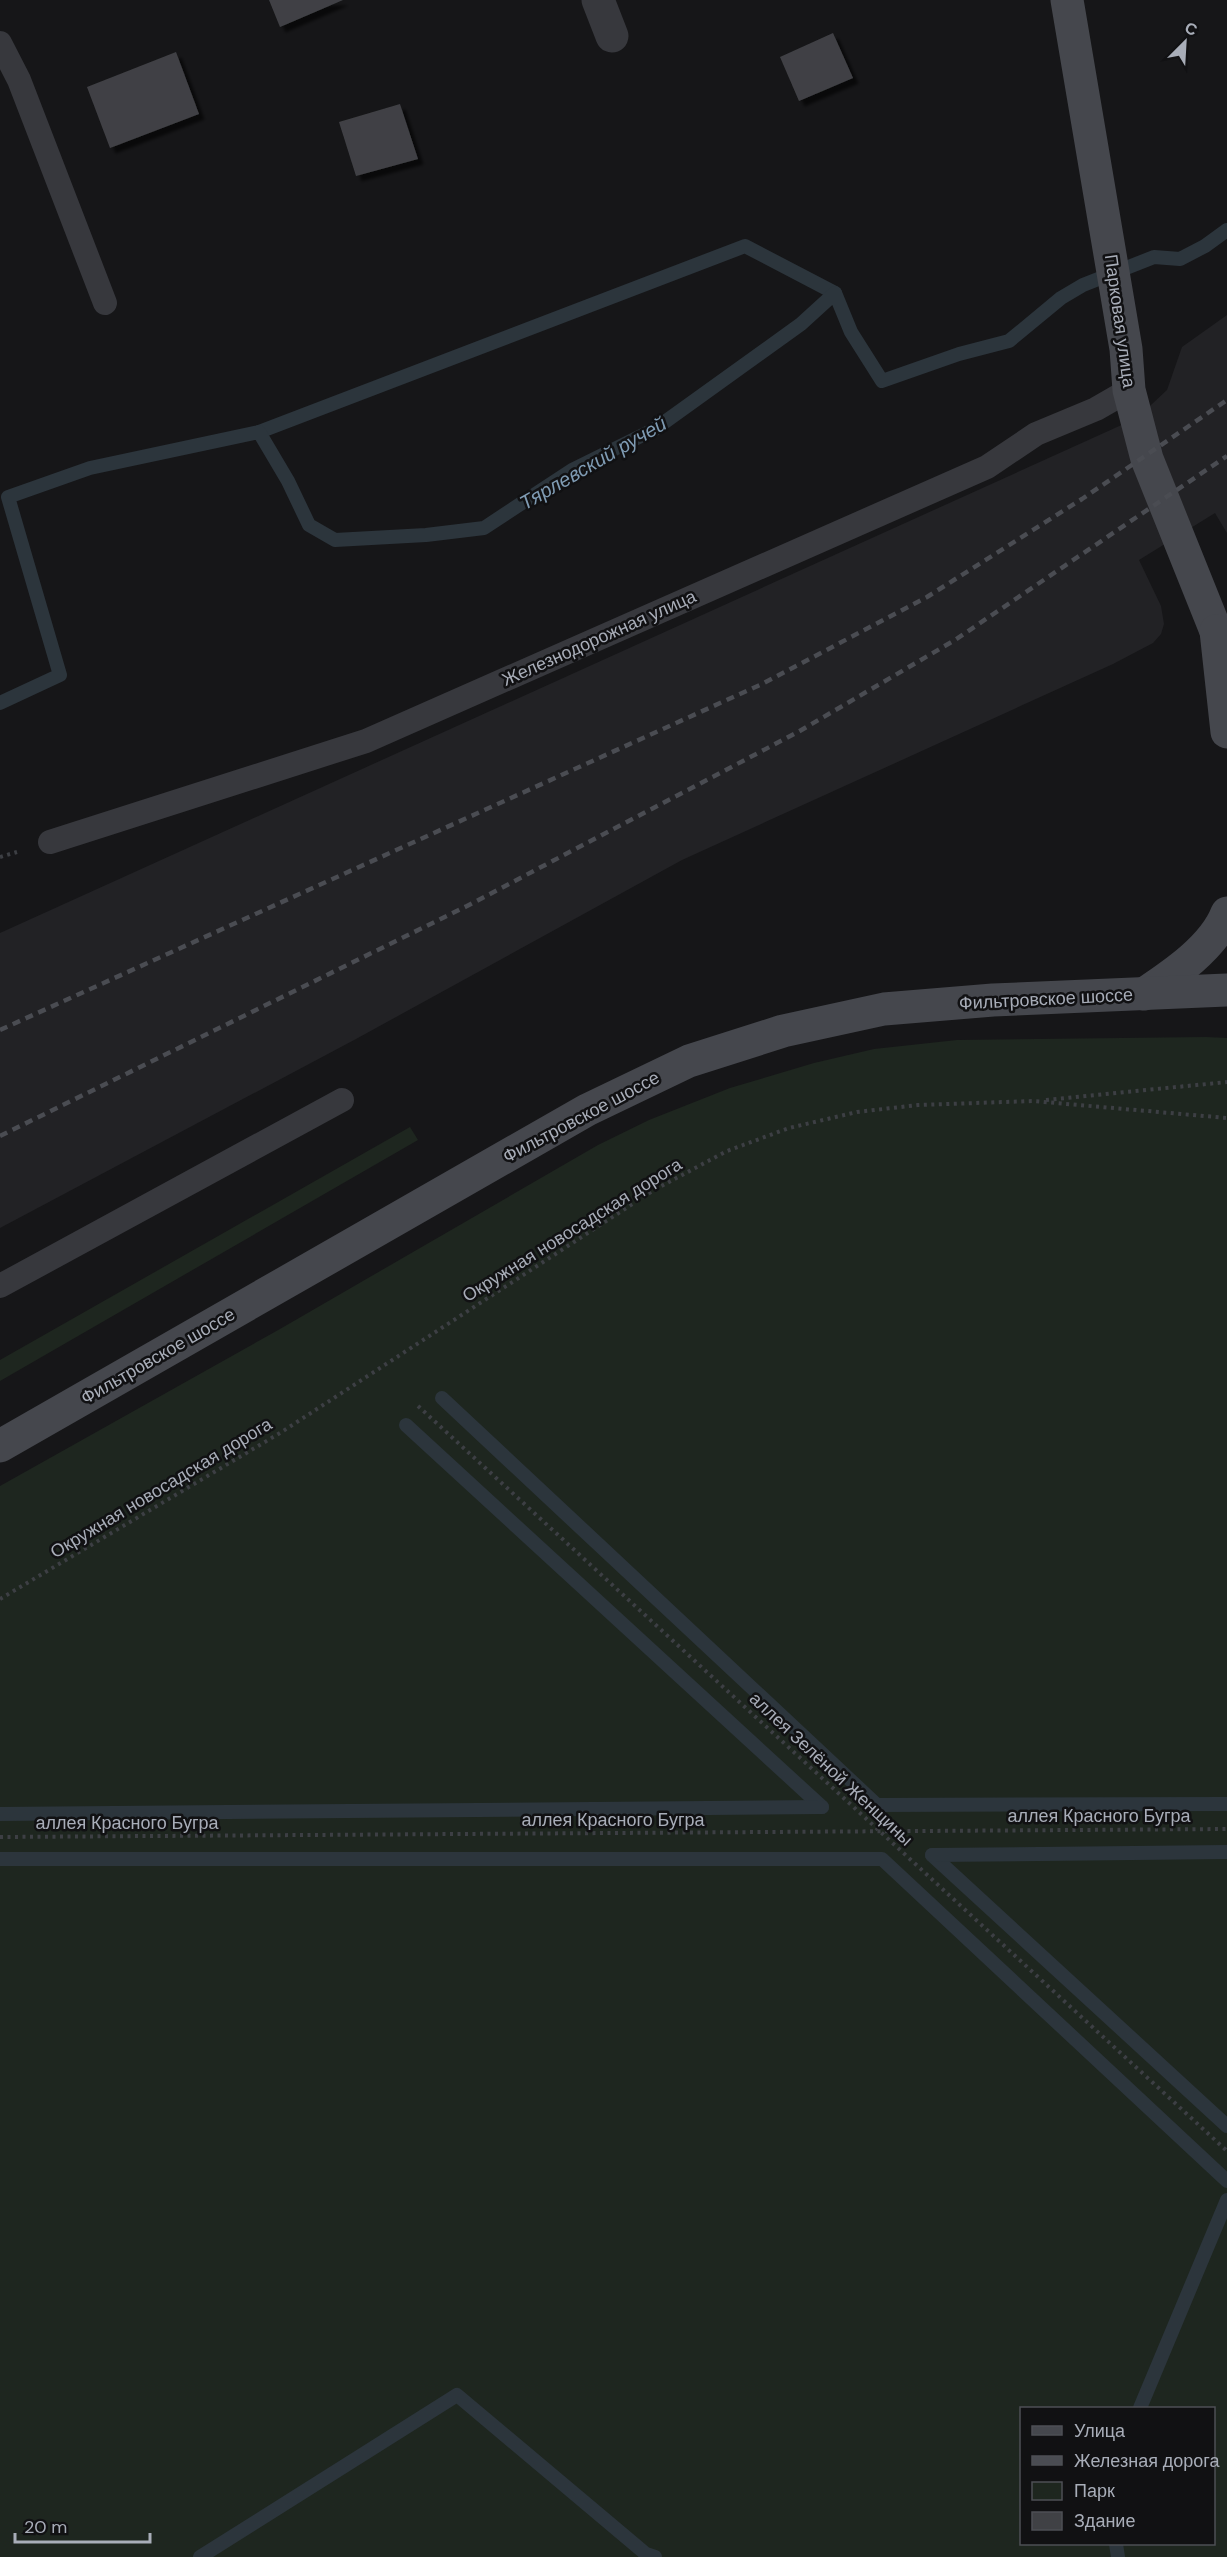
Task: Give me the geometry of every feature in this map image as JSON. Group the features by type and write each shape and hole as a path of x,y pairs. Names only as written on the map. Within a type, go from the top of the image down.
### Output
{"main road":[{"name":"Парковая улица","path":"1067,0 1126,349 1129,390 1147,459 1221,639 1227,732"},
{"path":"1144,994 1181,969 1223,924 1227,913"},
{"name":"Фильтровское шоссе","path":"0,1446 587,1110 688,1061 783,1031 884,1009 993,1000 1227,990"}],"street":[{"path":"598,0 612,36"}],"lane":[{"path":"0,43 19,80 105,303"},
{"name":"Железнодорожная улица","path":"50,842 366,741 987,467 1036,434 1096,409 1129,390"},
{"path":"0,1286 342,1100"}],"path":[{"path":"1033,1101 1227,1082"},
{"name":"Окружная новосадская дорога","path":"0,1599 280,1433 654,1190 727,1151 789,1128 857,1112 918,1105 1033,1101 1227,1118"},
{"name":"аллея Зелёной Женщины","path":"418,1406 1227,2151"},
{"name":"аллея Красного Бугра","path":"0,1837 1227,1829"}],"shaded area":[{"path":"1227,315 1227,533 1215,513 1139,560 1161,606 1164,624 1161,634 1153,643 1113,664 682,860 356,1039 0,1228 0,933 1137,418 1167,390 1182,347"}],"green space":[{"path":"1227,1038 1227,2557 0,2557 0,1486 280,1329 598,1145 649,1120 730,1088 814,1063 874,1049 957,1040"},
{"path":"410,1127 418,1140 0,1381 0,1360"}],"building":[{"path":"269,0 343,0 280,27"},
{"path":"833,33 853,78 799,101 780,57"},
{"path":"176,52 199,114 110,148 87,87"},
{"path":"400,104 418,159 356,176 339,122"}],"waterway":[{"name":"Тярлевский ручей","path":"0,703 60,675 8,497 90,468 259,432 288,481 309,525 335,540 426,535 484,528 572,470 655,429 801,324 835,293 851,332 882,381 959,354 1009,341 1061,298 1083,285 1154,257 1180,259 1205,246 1227,230"},
{"path":"259,432 745,246 835,293"},
{"path":"442,1398 877,1805 1227,1804"},
{"path":"406,1425 822,1807"},
{"path":"0,1814 822,1807"},
{"path":"932,1855 1227,1852"},
{"path":"932,1855 1227,2126"},
{"path":"0,1859 882,1859 1227,2181"},
{"path":"1140,2407 1227,2200"},
{"path":"200,2557 457,2395 646,2554 655,2557"},
{"path":"1116,2545 1118,2557"}],"railway":[{"path":"0,1030 762,684 927,597 1082,499 1227,400"},
{"path":"0,1136 467,906 798,732 955,640 1227,456"}]}
